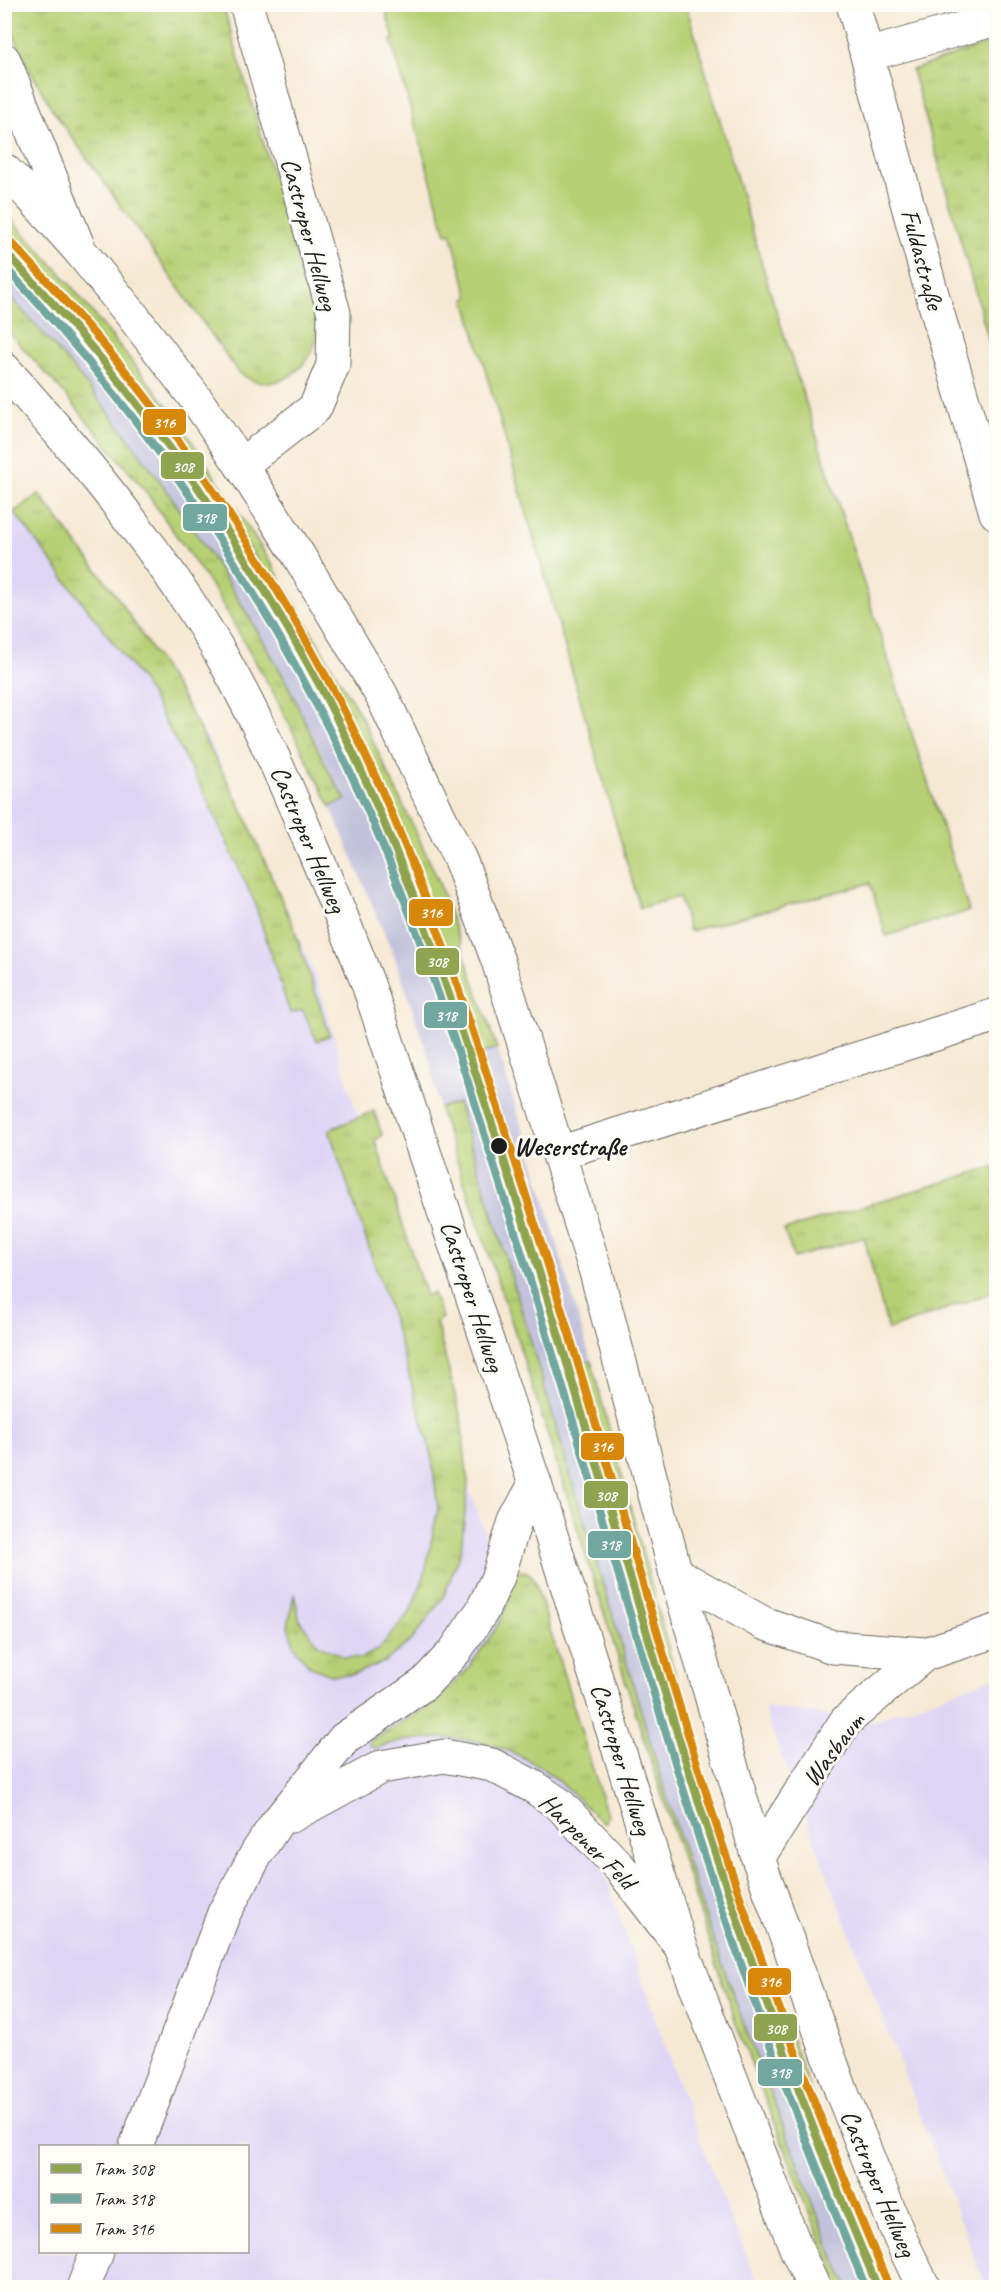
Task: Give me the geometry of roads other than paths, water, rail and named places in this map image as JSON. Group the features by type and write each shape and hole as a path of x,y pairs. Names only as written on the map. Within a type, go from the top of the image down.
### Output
{"main road":[{"name":"Castroper Hellweg","path":"242,465 315,408 333,365 334,314 246,4"},
{"name":"Fuldastraße","path":"853,4 932,294 996,513"},
{"path":"867,55 996,19"},
{"path":"4,60 80,251"},
{"name":"Castroper Hellweg","path":"4,170 31,196 80,251 132,315 189,389 242,465 381,694 461,862 498,961 596,1272 676,1574 758,1858 842,2093 900,2238 924,2288"},
{"name":"Castroper Hellweg","path":"4,369 70,444 134,524 189,602 231,672 268,746 340,910 368,984 536,1484 681,1947 797,2251 814,2288"},
{"path":"559,1153 996,1015"},
{"name":"Harpener Feld","path":"136,2145 224,1913 258,1851 276,1824 344,1739 424,1684 455,1651 482,1611 498,1577 515,1521 536,1484"},
{"name":"Wasbaum","path":"676,1574 763,1623 833,1647 925,1654 996,1631"},
{"name":"Wasbaum","path":"758,1858 846,1721 925,1654"},
{"name":"Harpener Feld","path":"276,1824 381,1767 444,1756 492,1765 534,1787 559,1804 621,1869 681,1947"},
{"path":"83,2288 97,2253"}],"tram line":[{"name":"316","path":"12,243 73,309 131,378 185,450 236,524 284,601 328,680 398,829 456,982 521,1179 684,1723 743,1907 802,2070 888,2284"},
{"name":"308","path":"4,251 109,368 203,495 276,608 320,686 368,785 429,937 522,1216 675,1727 734,1911 792,2074 878,2288"},
{"name":"318","path":"4,266 105,382 152,443 238,568 278,633 314,701 349,770 383,846 428,963 468,1082 551,1348 665,1732 724,1914 782,2076 866,2288"}],"place":[{"name":"Weserstraße","path":"499,1146"}]}
